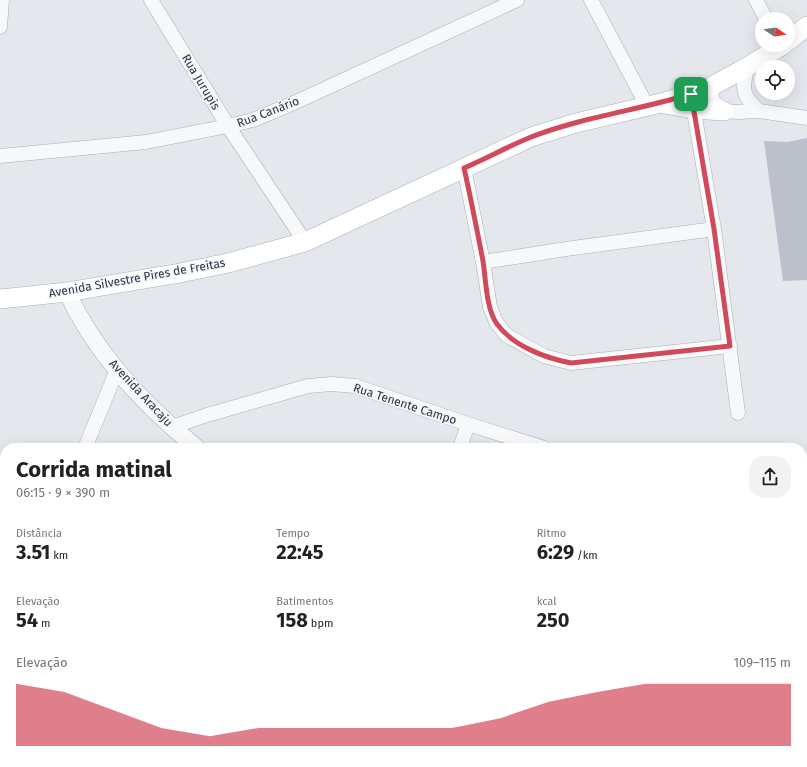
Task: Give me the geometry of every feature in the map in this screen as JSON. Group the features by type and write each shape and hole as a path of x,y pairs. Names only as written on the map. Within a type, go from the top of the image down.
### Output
{"main road":[{"path":"795,35 807,26"},
{"path":"692,101 710,88 770,52"},
{"path":"654,105 692,101 724,111"},
{"name":"Avenida Silvestre Pires de Freitas","path":"0,299 67,292 180,273 228,263 305,242 531,137 576,123 654,105"}],"street":[{"path":"0,27 2,0"},
{"name":"Rua Jurupis","path":"151,0 228,126 305,242"},
{"name":"Rua Canário","path":"0,156 146,142 253,120 296,102 517,0"},
{"path":"591,0 654,105"},
{"path":"756,0 762,12"},
{"path":"747,67 744,85 745,93 748,101 759,111"},
{"path":"710,88 712,101 724,111 759,111 807,118"},
{"path":"692,101 714,229 738,412"},
{"path":"464,168 483,262 490,307 496,322 506,335 544,356 571,363 730,346"},
{"path":"483,262 714,229"},
{"name":"Avenida Aracaju","path":"67,292 83,324 117,370 172,428 191,443"},
{"path":"87,443 117,370"},
{"name":"Rua Tenente Campo","path":"172,428 207,415 308,386 331,384 355,386 528,443"},
{"path":"462,443 468,424"}],"building":[{"path":"807,138 807,280 783,281 764,141 788,142"}],"route":[{"path":"691,94 714,229 730,346 571,363 544,356 506,335 496,322 490,307 483,262 464,168 531,137 576,123 661,103 691,94"}]}
